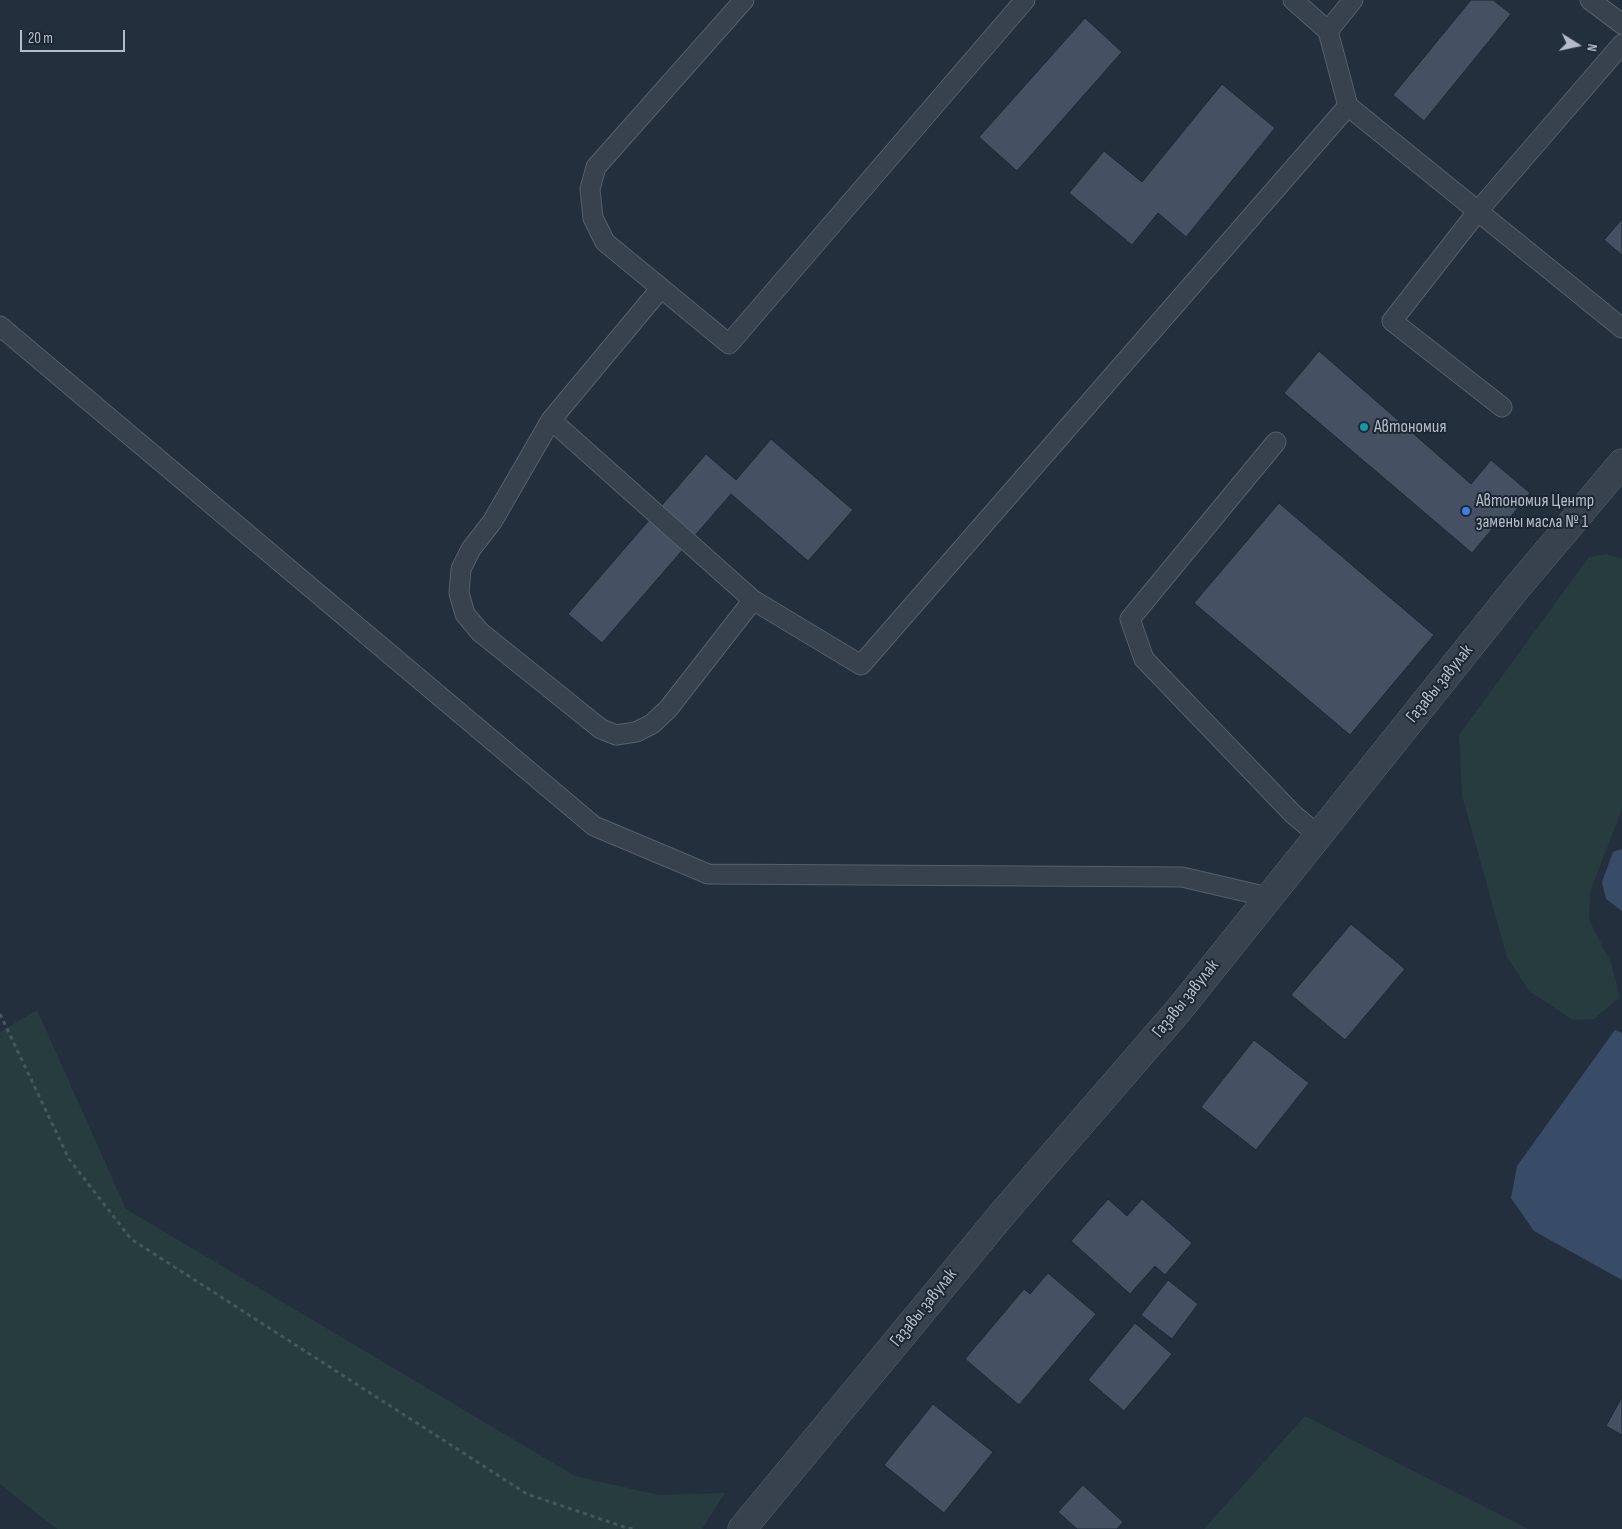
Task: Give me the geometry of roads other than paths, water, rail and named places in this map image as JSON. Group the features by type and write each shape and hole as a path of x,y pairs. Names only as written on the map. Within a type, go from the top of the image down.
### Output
{"street":[{"name":"Газавы завулак","path":"742,1529 1003,1213 1178,1011 1515,590 1618,476"}],"lane":[{"path":"744,0 596,167 590,190 593,218 605,242 729,344 1025,0"},
{"path":"1293,0 1328,30 1348,106 1622,328"},
{"path":"1328,30 1353,0"},
{"path":"1590,0 1622,24"},
{"path":"1502,407 1392,321 1478,211 1622,44"},
{"path":"551,420 753,600 862,665 1348,106"},
{"path":"661,288 551,420 492,522 471,549 461,569 459,593 465,614 480,632 601,729 616,735 636,732 652,724 668,709 753,600"},
{"path":"0,326 594,826 708,874 1182,877 1268,897"},
{"path":"1276,442 1130,619 1144,659 1293,814 1318,835"}],"water":[{"path":"1622,849 1622,911 1606,899 1602,882 1613,852"},
{"path":"1615,1030 1622,1033 1622,1280 1534,1231 1511,1198 1517,1166"}],"place":[{"name":"Автономия","path":"1364,427"},
{"name":"Автономия Центр замены масла № 1","path":"1466,511"}]}
